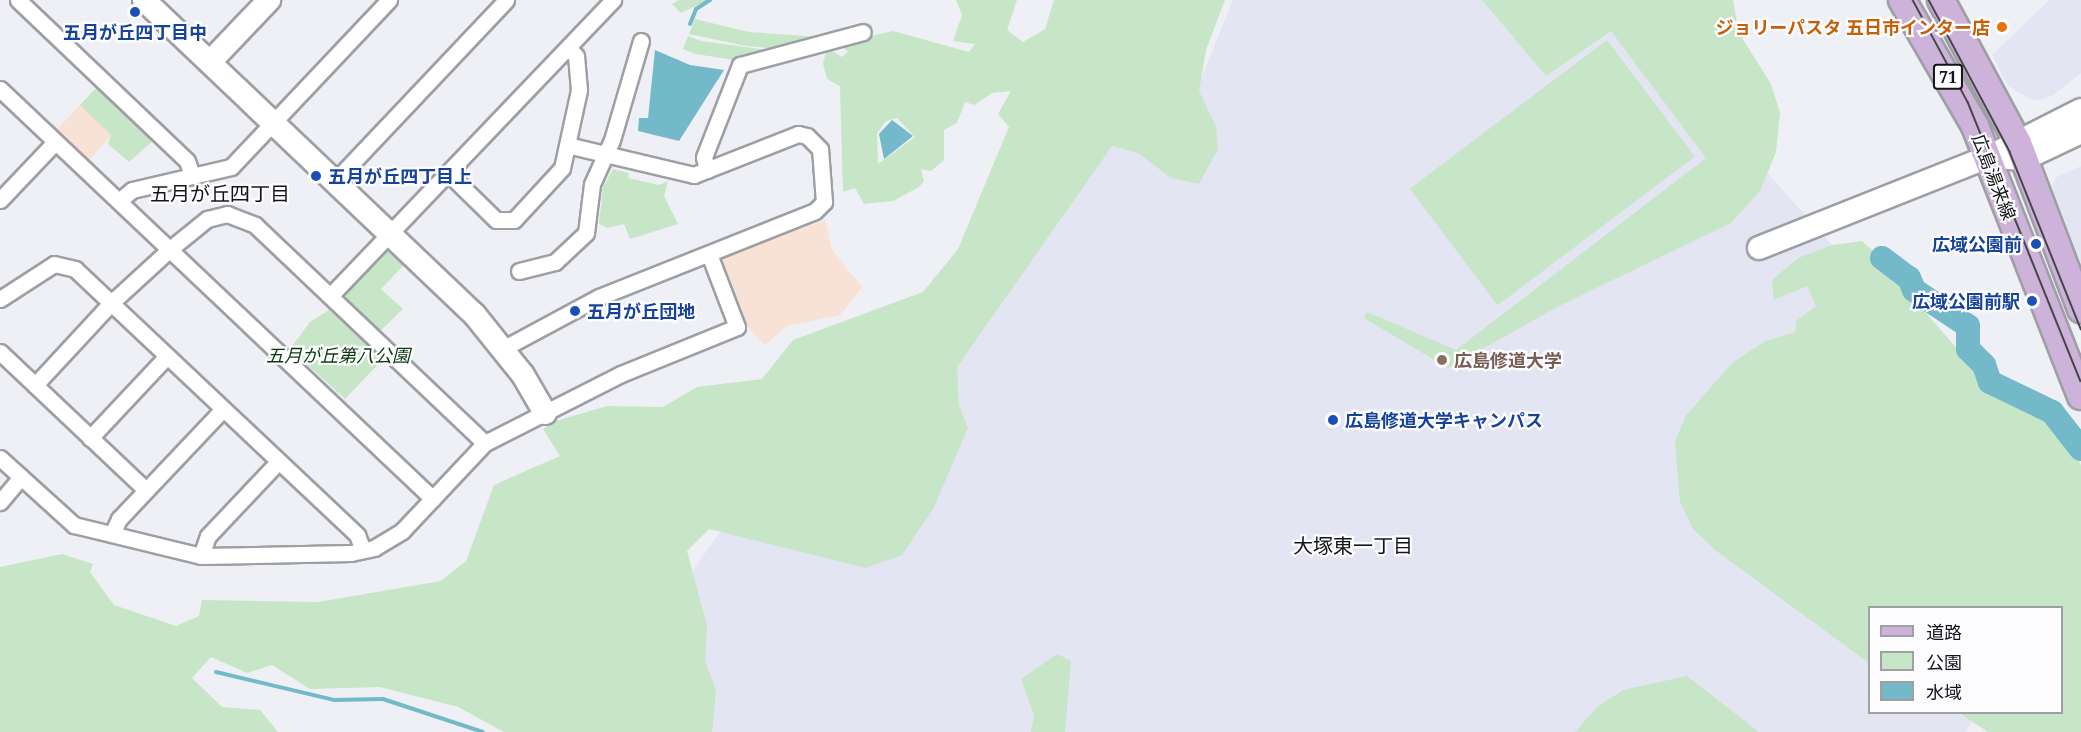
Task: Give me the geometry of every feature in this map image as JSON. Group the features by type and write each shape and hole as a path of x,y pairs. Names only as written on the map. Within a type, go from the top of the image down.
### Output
{"main road":[{"name":"広島湯来線","path":"1902,0 1988,157 2081,396"},
{"name":"広島湯来線","path":"1941,0 2021,151 2081,309"}],"street":[{"path":"18,0 187,161 192,176"},
{"path":"144,0 391,233 504,348 545,413"},
{"path":"210,62 269,0"},
{"path":"119,201 132,190 231,167 389,0"},
{"path":"335,181 506,0"},
{"path":"330,296 609,1"},
{"path":"707,170 704,157 740,65 864,32"},
{"path":"519,271 555,262 586,233 592,184 606,154 641,41"},
{"path":"448,173 496,220 510,223 561,171 579,90 576,56 567,47"},
{"path":"0,89 433,499"},
{"path":"2021,151 2081,110"},
{"path":"1759,248 1988,157 2021,151 2081,132"},
{"path":"504,348 599,297 815,211 824,202 820,149 807,136 798,134 694,175 567,145"},
{"path":"1,197 55,142"},
{"path":"35,385 111,303 170,249 214,216 240,216 330,296 485,443"},
{"path":"0,458 74,525 201,556 363,550 396,537 485,443 545,413 737,327 709,254"},
{"path":"0,299 61,263 75,269 357,535 363,550"},
{"path":"0,352 146,490"},
{"path":"90,438 167,356"},
{"path":"112,534 146,490 224,409"},
{"path":"201,556 208,537 279,461"},
{"path":"0,502 21,477"}],"shaded area":[{"name":"広島修道大学","path":"1233,0 1628,0 1746,149 1904,326 2081,556 1878,606 1868,606 1868,714 1978,714 1965,732 688,732 673,598 733,514 931,394 1104,136 1178,135"},
{"path":"2049,0 2081,0 2081,73 2052,96 2034,101 2008,86 1992,55"},
{"path":"80,105 112,135 86,163 54,133"},
{"path":"2081,166 2081,264 2052,187 2055,178"},
{"path":"825,220 832,250 862,287 840,315 787,326 765,345 749,329 720,263 723,254"}],"green space":[{"path":"679,0 708,0 681,13 672,4"},
{"path":"956,0 1017,0 1007,30 1023,42 1045,29 1054,0 1225,0 1206,50 1199,91 1216,126 1218,149 1199,184 1171,178 1138,153 1112,146 957,367 959,405 968,428 933,509 902,555 866,568 709,529 687,551 707,626 705,661 716,690 712,732 504,732 458,707 380,687 310,689 272,665 247,673 211,657 192,678 222,707 260,710 278,732 0,732 0,567 62,554 93,564 90,572 114,605 176,626 199,616 202,600 318,602 441,581 466,561 494,485 560,456 543,429 552,422 607,406 663,407 697,387 762,379 793,340 923,292 958,249 1009,127 998,114 1011,91 992,93 974,105 965,102 957,123 944,130 944,160 931,171 921,169 924,181 919,187 893,201 864,204 855,188 843,192 840,86 827,79 823,64 827,48 842,57 848,52 839,43 893,31 969,52 975,44 953,41 962,15","holes":["897,118 915,137 878,164 877,133 886,121"]},
{"path":"1482,0 1733,0 1739,33 1771,84 1780,113 1776,152 1760,191 1731,223 1559,306 1448,368 1364,318 1367,312 1456,350 1706,158 1611,31 1546,76"},
{"path":"695,19 749,32 819,37 780,49 746,46 689,34"},
{"path":"688,36 701,41 775,51 735,60 695,54 683,49"},
{"path":"1607,40 1695,157 1498,305 1410,189"},
{"path":"99,85 156,138 129,162 108,144 111,135 80,105"},
{"path":"613,169 629,173 628,178 659,185 668,181 664,196 678,224 630,239 624,224 607,228 599,224 603,187"},
{"path":"1862,241 1905,280 1912,297 1994,391 2055,421 2076,451 2081,466 2081,732 1988,732 1961,714 2063,714 2063,606 1868,606 1868,662 1715,550 1693,529 1680,502 1675,442 1685,417 1732,363 1764,342 1795,332 1796,321 1816,306 1807,286 1774,300 1772,280 1798,258 1832,245"},
{"path":"389,249 404,265 381,289 403,309 380,331 346,300 346,291"},
{"name":"五月が丘第八公園","path":"329,310 385,357 345,399 290,349 310,322"},
{"path":"1057,654 1071,661 1065,732 1031,732 1034,715 1021,679"},
{"path":"1687,676 1759,732 1575,732 1597,707 1623,690"}],"water":[{"path":"655,50 690,65 724,70 679,141 638,131 639,118 648,118"},
{"path":"892,120 913,136 884,159 879,134"}],"waterway":[{"path":"690,24 696,9 710,0"},
{"path":"1882,258 1909,278 1914,290 1968,326 1968,349 1984,365 1990,382 2052,412 2081,449"},
{"path":"216,672 334,700 383,699 483,732"}],"tram line":[{"path":"1913,0 1968,102 2081,381"},
{"path":"1929,0 2010,152 2081,329"}],"place":[{"name":"五月が丘四丁目中","path":"135,12"},
{"name":"ジョリーパスタ 五日市インター店","path":"2002,27"},
{"name":"五月が丘四丁目上","path":"316,176"},
{"name":"広域公園前","path":"2036,244"},
{"name":"広域公園前駅","path":"2032,301"},
{"name":"五月が丘団地","path":"575,311"},
{"name":"広島修道大学","path":"1442,360"},
{"name":"広島修道大学キャンパス","path":"1333,420"}],"district":[{"name":"五月が丘四丁目","path":"220,193"},
{"name":"大塚東一丁目","path":"1353,545"}]}
